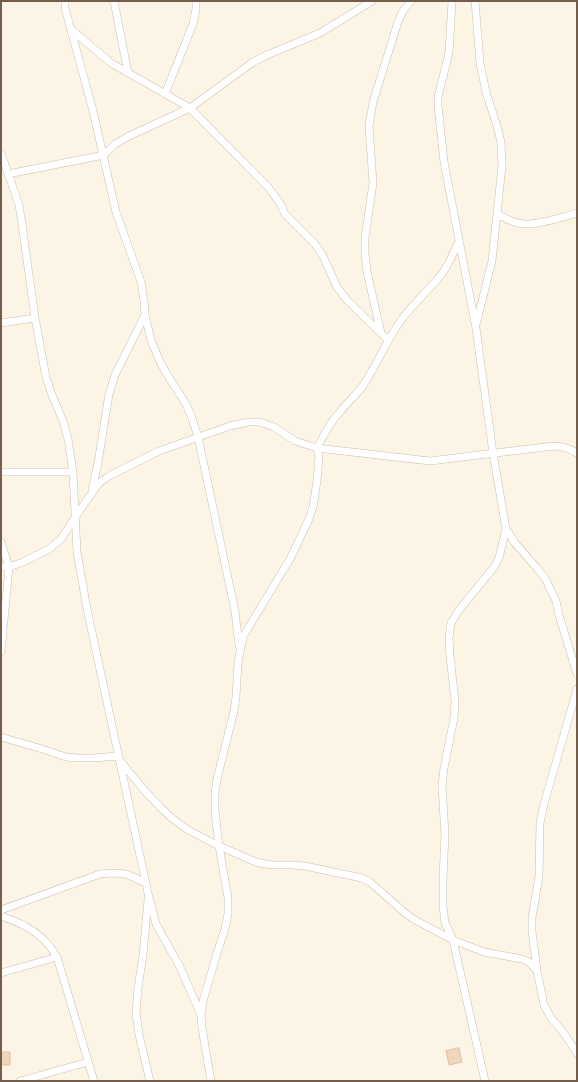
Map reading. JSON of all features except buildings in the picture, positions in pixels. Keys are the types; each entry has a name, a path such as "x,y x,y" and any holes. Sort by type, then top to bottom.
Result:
{"street":[{"path":"65,1 65,8 94,111 116,212 141,282 145,315 151,340 160,362 186,404 198,437 235,611 240,653"},
{"path":"114,1 128,73"},
{"path":"165,94 194,24 196,1"},
{"path":"8,174 104,155 115,144 129,136 190,108 253,62 320,33 372,1"},
{"path":"381,333 367,272 365,254 373,183 369,126 373,102 398,22 404,10 411,1"},
{"path":"452,1 449,53 438,97 438,106 444,162 476,328 493,453 506,529 499,558 495,566 459,610 451,623 449,638 455,701 454,718 442,786 445,834 443,878 443,906 445,923 452,940 485,1081"},
{"path":"475,1 480,63 486,92 501,142 502,166 492,261 476,328"},
{"path":"72,30 111,63 190,108 270,188 285,214 319,250 337,287 347,300 388,340"},
{"path":"1,153 19,205 35,318 48,383 63,421 68,439 73,472 79,567 148,893 156,924 180,967 201,1015"},
{"path":"497,214 515,223 524,224 537,223 577,213"},
{"path":"211,1081 201,1015 203,1001 225,929 228,914 228,898 214,810 215,794 217,779 234,711 240,653 244,635 290,559 309,519 313,507 319,456 317,448 329,426 340,411 366,382 396,327 447,267 459,241"},
{"path":"91,494 98,463 109,394 115,375 145,315"},
{"path":"1,323 35,318"},
{"path":"1,567 9,567 23,562 49,549 61,539 99,483 109,476 159,451 230,426 248,422 260,422 274,427 295,441 317,448 430,461 553,446 569,448 577,453"},
{"path":"1,472 73,472"},
{"path":"506,529 518,547 545,578 556,601 577,674"},
{"path":"1,542 9,567 1,652"},
{"path":"577,689 551,776 540,823 539,876 532,918 532,931 544,1005 551,1018 563,1032 577,1053"},
{"path":"1,737 66,757 119,758"},
{"path":"119,758 144,790 173,819 188,830 219,846 256,862 272,865 305,866 362,878 370,882 415,920 452,940 484,952 522,959 530,962 538,970"},
{"path":"1,910 100,874 126,874 146,883"},
{"path":"148,893 143,955 136,1012 139,1035 150,1081"},
{"path":"1,916 26,926 52,950 57,957 94,1081"},
{"path":"1,973 57,957"},
{"path":"20,1081 88,1062"}]}
